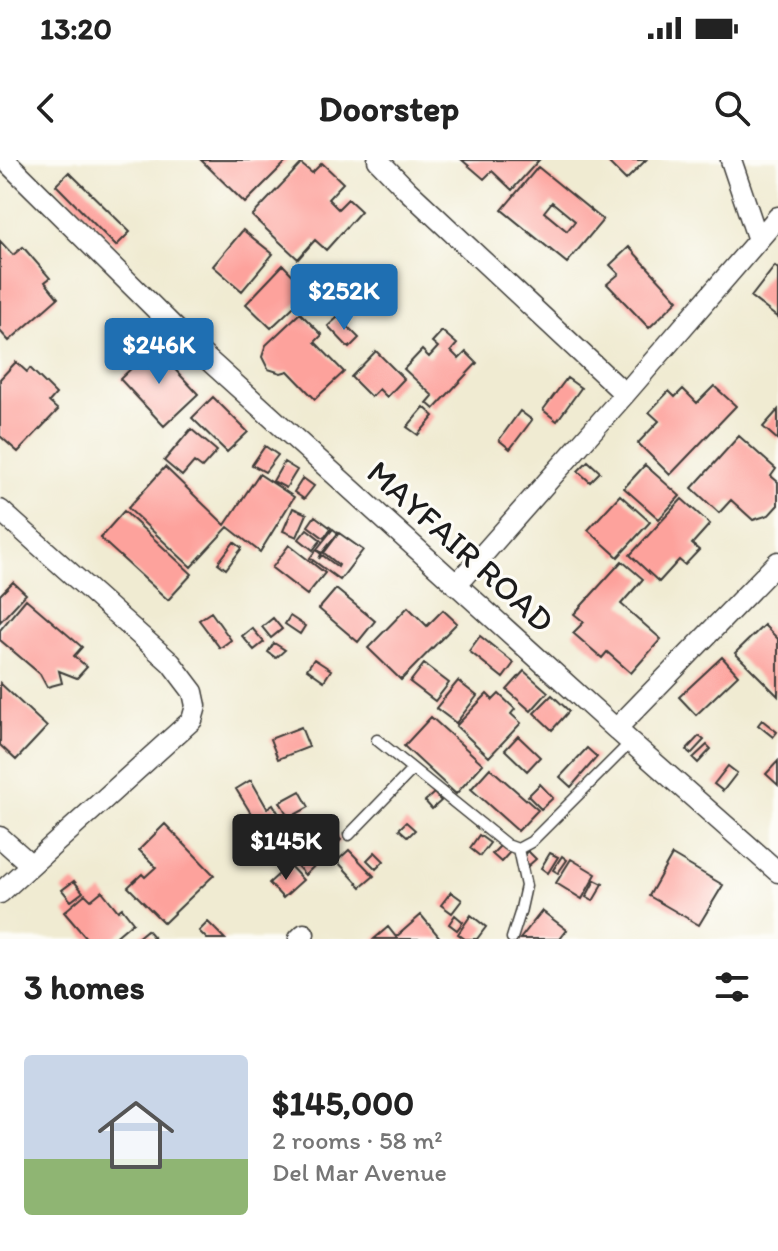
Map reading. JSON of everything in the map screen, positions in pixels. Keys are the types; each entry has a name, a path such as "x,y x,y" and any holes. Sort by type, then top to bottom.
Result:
{"street":[{"name":"MAYFAIR ROAD","path":"5,160 195,348 623,736 778,872"},
{"path":"378,160 625,394"},
{"path":"731,160 758,240"},
{"path":"456,585 778,217"},
{"path":"0,510 171,663 193,692 196,706 192,720 0,893"},
{"path":"623,736 776,567"},
{"path":"0,837 30,864"}],"lane":[{"path":"377,740 507,845 518,849 531,842 623,736"},
{"path":"349,835 413,769"},
{"path":"512,938 526,886 518,849"}],"building":[{"path":"201,160 288,160 245,203"},
{"path":"462,160 539,160 512,190 492,171 484,179"},
{"path":"606,160 646,160 626,180"},
{"path":"322,163 343,183 328,199 338,209 348,199 361,211 326,250 315,240 298,259 252,216 301,164 312,173"},
{"path":"538,167 603,220 567,263 502,210","holes":["552,202 575,221 567,231 544,212"]},
{"path":"69,172 130,232 116,246 56,185"},
{"path":"243,230 273,254 242,291 213,266"},
{"path":"0,241 13,255 23,247 50,278 45,282 58,298 9,341 0,331"},
{"path":"629,247 678,300 649,328 607,284 619,274 610,265"},
{"path":"283,265 309,292 271,328 246,304"},
{"path":"775,266 778,269 778,318 751,297"},
{"path":"300,313 322,335 315,342 344,372 315,399 288,371 281,373 268,369 262,357 266,345"},
{"path":"338,317 359,338 349,348 328,326"},
{"path":"442,331 457,344 451,351 459,359 466,352 477,363 434,409 427,403 433,396 404,369 422,350 429,357 438,347 432,342"},
{"path":"154,347 198,394 164,426 120,379"},
{"path":"376,351 404,379 387,397 379,389 371,397 351,377"},
{"path":"16,362 27,372 30,368 56,394 49,402 58,410 18,452 0,436 0,379"},
{"path":"567,378 581,388 557,421 543,410"},
{"path":"714,386 736,406 670,475 638,443 659,421 649,412 669,391 675,397 683,389 697,403"},
{"path":"213,397 248,432 227,452 192,418"},
{"path":"424,407 434,416 418,435 407,427"},
{"path":"778,410 778,440 763,427"},
{"path":"520,411 532,420 510,449 499,440"},
{"path":"191,429 217,451 202,468 194,462 182,476 164,461"},
{"path":"739,436 776,469 771,476 778,482 778,505 769,515 753,520 731,500 719,513 692,488"},
{"path":"265,446 278,455 265,472 252,465"},
{"path":"588,461 600,472 590,482 578,471"},
{"path":"284,462 297,470 286,488 273,481"},
{"path":"645,465 680,496 659,519 624,488"},
{"path":"165,467 225,525 259,474 294,497 260,552 228,527 191,567 128,508"},
{"path":"303,478 314,486 304,499 294,492"},
{"path":"620,495 650,522 618,557 588,530"},
{"path":"682,499 710,524 692,544 699,550 685,565 679,560 659,582 630,555"},
{"path":"293,508 307,514 297,537 283,531"},
{"path":"124,511 192,574 168,600 100,538"},
{"path":"315,516 331,528 324,538 308,526"},
{"path":"307,529 321,540 313,550 299,539"},
{"path":"333,529 338,533 322,553 317,549"},
{"path":"339,533 363,550 340,580 310,558 316,550 321,554 319,559 322,555 338,567 324,553"},
{"path":"234,542 242,548 226,569 218,563"},
{"path":"289,545 325,573 307,595 272,568"},
{"path":"622,561 643,579 621,604 661,639 631,673 607,652 602,658 573,633 584,622 574,614"},
{"path":"13,582 26,594 0,622 0,595"},
{"path":"336,589 375,621 358,642 319,609"},
{"path":"26,599 82,647 74,656 87,667 77,678 59,671 62,683 47,687 40,674 0,640 0,630"},
{"path":"408,607 427,626 443,610 457,623 401,680 368,648"},
{"path":"211,612 231,640 220,648 199,620"},
{"path":"290,616 305,626 300,634 285,624"},
{"path":"273,618 282,629 271,638 262,627"},
{"path":"764,625 778,639 778,696 735,653"},
{"path":"252,628 264,642 254,650 242,636"},
{"path":"480,636 514,663 503,678 469,651"},
{"path":"274,643 285,650 276,658 268,652"},
{"path":"722,657 738,675 696,715 679,697"},
{"path":"314,659 331,670 324,681 307,669"},
{"path":"424,664 449,683 435,701 410,682"},
{"path":"524,671 548,692 531,711 507,690"},
{"path":"458,681 477,696 456,723 436,708"},
{"path":"0,683 47,727 16,760 0,745"},
{"path":"487,694 493,700 499,694 515,709 511,714 521,723 489,757 456,726"},
{"path":"552,695 569,711 552,730 534,713"},
{"path":"431,717 483,764 456,794 404,746"},
{"path":"762,720 777,732 773,737 758,725"},
{"path":"301,727 309,747 278,759 270,739"},
{"path":"518,736 540,757 527,771 505,750"},
{"path":"699,736 704,740 691,754 686,750"},
{"path":"707,745 711,749 698,763 693,758"},
{"path":"587,748 597,757 571,787 560,777"},
{"path":"778,761 778,785 766,774"},
{"path":"728,766 737,773 723,791 714,784"},
{"path":"490,768 538,810 518,831 471,789"},
{"path":"251,780 267,808 273,804 283,821 263,833 236,789"},
{"path":"540,784 553,798 541,809 528,796"},
{"path":"300,791 309,807 289,818 280,802"},
{"path":"434,793 441,801 432,809 425,801"},
{"path":"406,822 415,830 408,837 399,829"},
{"path":"165,824 214,875 164,923 128,887 142,874 145,877 156,867 139,850"},
{"path":"326,825 341,840 305,875 291,859"},
{"path":"479,835 490,843 480,856 470,848"},
{"path":"502,844 510,852 501,862 492,854"},
{"path":"349,850 374,876 361,887 337,861"},
{"path":"528,851 536,859 528,866 521,857"},
{"path":"375,852 384,861 376,869 367,860"},
{"path":"550,853 558,857 548,873 541,868"},
{"path":"672,855 723,885 699,925 649,896"},
{"path":"562,856 567,860 558,873 553,870"},
{"path":"571,859 596,874 582,899 556,883"},
{"path":"289,865 303,880 283,898 269,883"},
{"path":"595,880 603,884 593,901 586,897"},
{"path":"74,881 83,892 71,901 62,890"},
{"path":"102,891 118,911 122,908 133,922 113,939 87,939 64,912 85,894 91,900"},
{"path":"451,892 462,900 452,913 441,905"},
{"path":"542,911 567,930 560,939 520,939"},
{"path":"421,915 441,939 374,939 388,927 396,937"},
{"path":"455,915 463,922 457,930 449,924"},
{"path":"471,915 486,927 477,939 465,939 458,934"},
{"path":"208,922 225,939 207,939 199,931"},
{"path":"147,930 155,939 136,939"}]}
